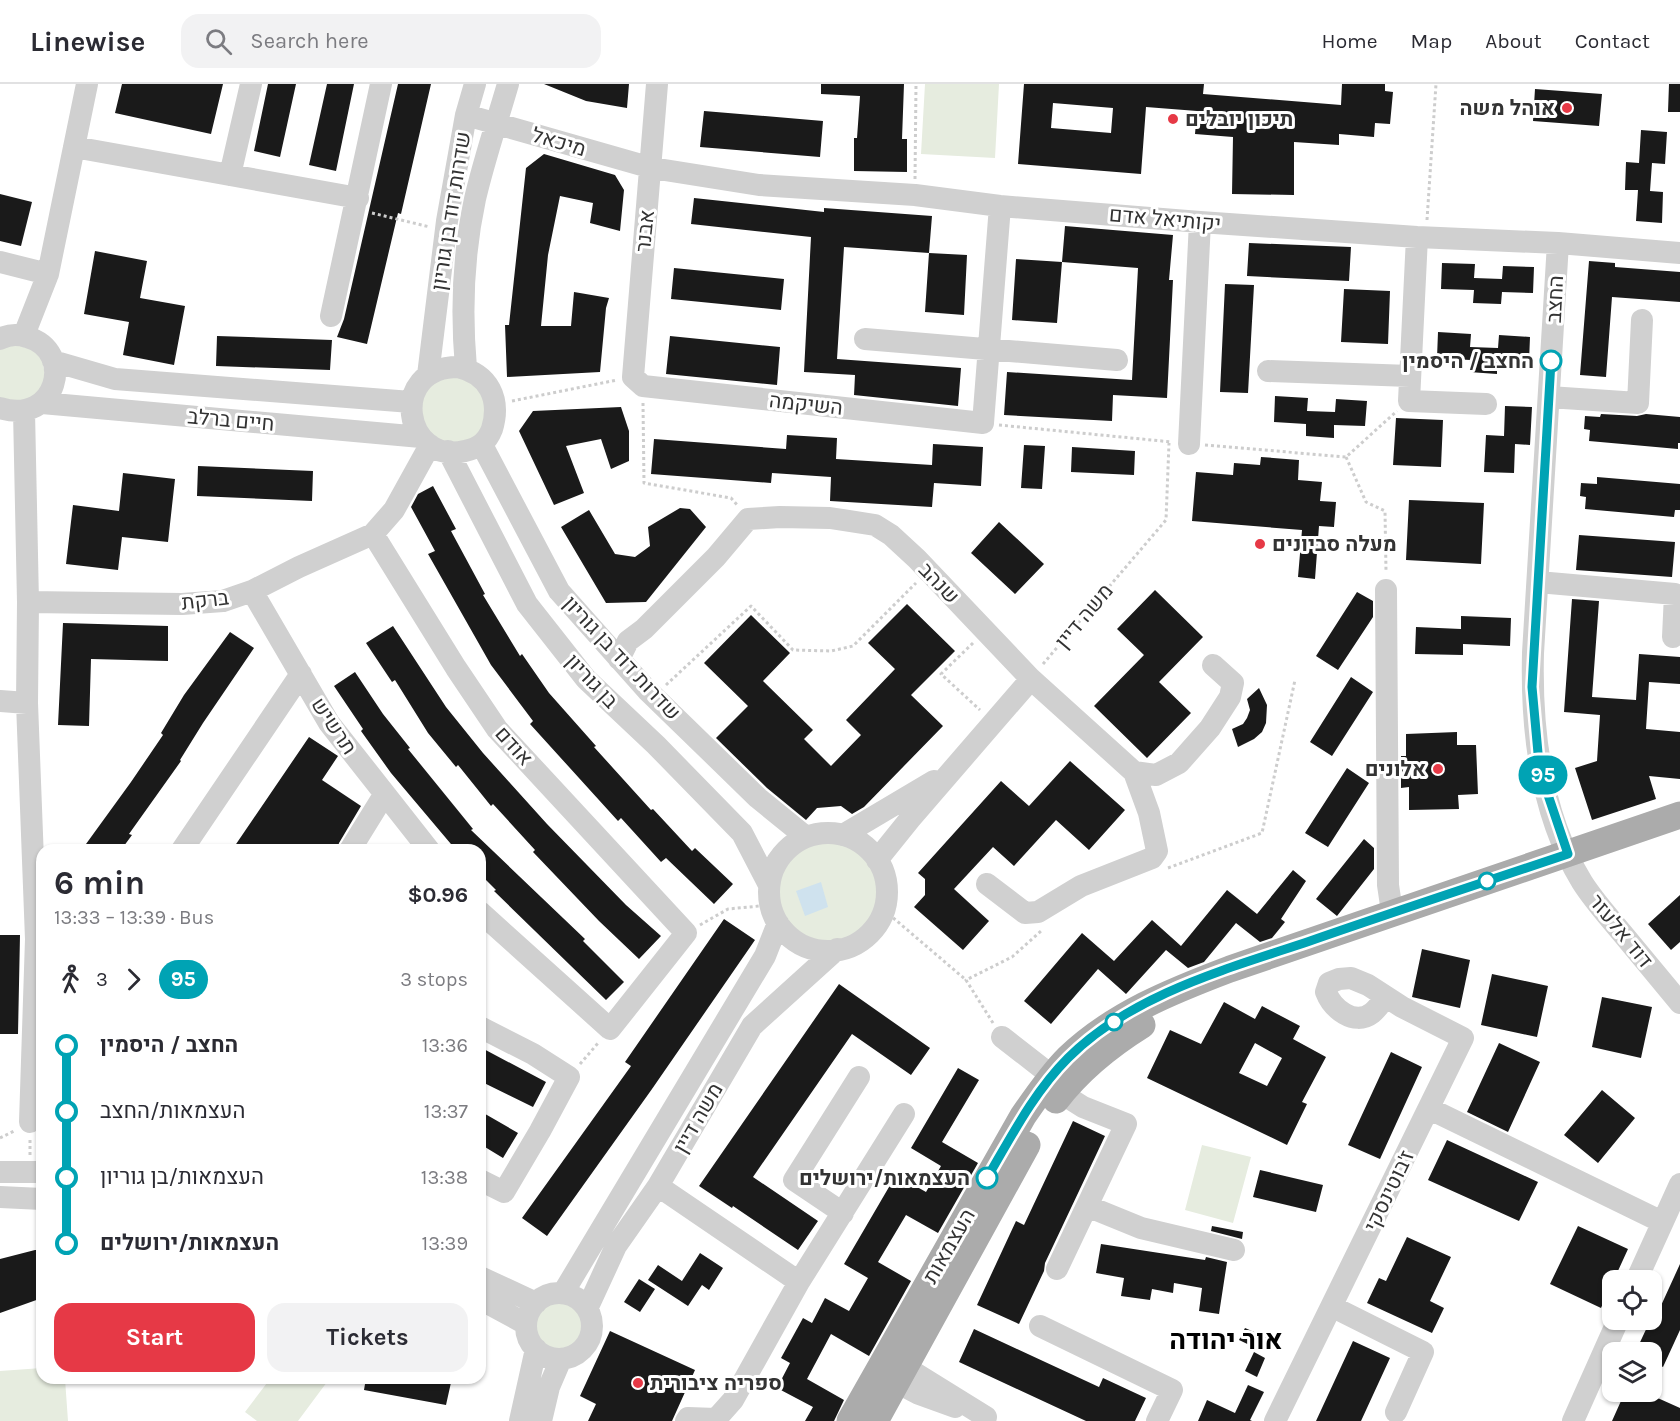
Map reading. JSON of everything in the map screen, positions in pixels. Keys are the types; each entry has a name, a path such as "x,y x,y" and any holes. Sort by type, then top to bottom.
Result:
{"main road":[{"name":"העצמאות","path":"875,1421 894,1372 1008,1142 1023,1116 1057,1084 1093,1061 1129,1033 1195,998 1572,862 1680,815"},
{"name":"העצמאות","path":"1057,1084 1067,1059 1097,1033 1127,1014 1165,995 1230,969 1392,912 1572,862 1680,835"},
{"name":"העצמאות","path":"850,1421 894,1372"}],"street":[{"path":"24,335 48,274 87,84"},
{"path":"230,175 251,84"},
{"path":"331,316 381,84"},
{"name":"שדרות דוד בן גוריון","path":"428,375 446,231 465,115 475,84"},
{"path":"466,368 463,333 465,267 475,200 508,84"},
{"name":"אבנר","path":"638,381 657,84"},
{"name":"מיכאל","path":"465,115 652,168"},
{"path":"74,147 230,175 357,203"},
{"name":"יקותיאל אדם","path":"652,168 759,184 915,195 1000,206 1200,222 1422,237 1558,243 1680,253"},
{"path":"983,423 1000,206"},
{"path":"1179,443 1200,222"},
{"path":"1422,237 1409,401 1486,404"},
{"name":"החצב","path":"1558,243 1533,653 1534,719 1538,753 1546,789 1572,862"},
{"path":"0,262 48,274"},
{"path":"1549,397 1638,403 1642,320"},
{"path":"0,339 24,335 42,344 53,361 55,370 53,388 33,407 27,703 36,881"},
{"path":"865,339 1117,360"},
{"name":"חיים ברלב","path":"53,361 115,379 411,402"},
{"path":"443,368 466,368 481,376 487,383 494,396 496,415 489,436 482,445 459,452 433,444 413,422 410,410 416,388 428,375 443,368"},
{"path":"1268,371 1410,376"},
{"name":"השיקמה","path":"638,381 983,423"},
{"name":"חיים ברלב","path":"0,408 11,411 33,407 433,444"},
{"name":"ברקת","path":"28,602 182,604 223,601 252,591 373,534 394,510 433,444"},
{"name":"בן גוריון","path":"433,444 528,604 586,679 656,745 742,833 772,904"},
{"name":"שדרות דוד בן גוריון","path":"482,445 559,591 654,696 758,798 806,837"},
{"name":"שנהב","path":"748,519 830,518 875,525 891,535 1031,679 1134,771"},
{"path":"619,659 628,642 644,629 716,556 748,519"},
{"name":"אודם","path":"373,534 456,668 497,729 686,933"},
{"path":"1538,582 1675,594 1674,637"},
{"path":"1386,590 1388,885 1392,912"},
{"name":"תרשיש","path":"252,591 328,723 424,844"},
{"path":"591,628 644,629"},
{"path":"987,884 1025,913 1038,912 1081,886 1152,858 1156,851 1149,813 1134,771 1156,775 1179,763 1210,728 1230,697 1233,683 1213,665"},
{"path":"186,844 301,674"},
{"path":"877,860 1031,679"},
{"path":"0,701 27,703"},
{"path":"843,835 951,771"},
{"path":"354,844 384,795"},
{"path":"820,833 843,835 858,840 873,852 883,868 887,887 884,910 878,924 865,938 848,948 828,951 808,948 791,938 772,904 775,866 786,850 806,837 820,833"},
{"name":"דוד אלעזר","path":"1572,862 1592,897 1680,1003"},
{"name":"משה דיין","path":"564,1293 765,956 772,904"},
{"path":"486,917 610,1029 686,933"},
{"name":"משה דיין","path":"587,1309 616,1246 658,1186 752,1026 837,949"},
{"name":"ז'בוטינסקי","path":"1275,1421 1333,1307 1463,1038 1384,998"},
{"path":"486,1030 533,1054 569,1077 504,1192 486,1183"},
{"path":"1002,1037 1083,1107 1126,1124 1057,1269"},
{"path":"843,1213 794,1180 859,1077"},
{"path":"30,1122 36,1080"},
{"path":"1430,1109 1662,1222"},
{"path":"686,1421 688,1418 716,1419 733,1400 799,1282 904,1114"},
{"path":"0,1172 36,1172"},
{"path":"1641,1270 1680,1184"},
{"path":"658,1186 799,1282"},
{"path":"0,1197 36,1199"},
{"path":"1087,1206 1141,1228 1234,1250"},
{"path":"486,1280 536,1303"},
{"path":"564,1293 574,1297 587,1309 592,1322 591,1333 588,1343 581,1351 571,1357 550,1358 536,1349 527,1335 528,1314 536,1303 553,1294 564,1293"},
{"path":"486,1302 526,1324"},
{"path":"1333,1307 1423,1352 1396,1412"},
{"path":"1040,1326 1172,1390 1157,1421"},
{"path":"1573,1421 1614,1330"},
{"path":"520,1421 536,1349"},
{"path":"541,1421 549,1387 561,1359"},
{"path":"894,1372 935,1401 991,1419"}],"path":[{"path":"915,195 916,84"},
{"path":"1422,237 1436,84"},
{"path":"357,203 446,231"},
{"path":"495,405 638,381 644,483 731,498 748,519"},
{"path":"983,423 1346,457 1409,401"},
{"name":"משה דיין","path":"1031,679 1166,520 1179,443"},
{"path":"1346,457 1366,502 1385,512 1386,590"},
{"path":"654,696 751,606 794,650 831,651 853,646 928,572"},
{"path":"986,632 941,674 993,723"},
{"path":"686,933 728,909 772,904"},
{"path":"884,910 966,980"},
{"path":"569,1077 610,1029"},
{"path":"30,1122 36,1172"}],"shaded area":[{"path":"925,84 999,84 995,158 921,154"},
{"path":"0,340 41,345 47,395 0,406"},
{"path":"435,373 483,381 487,434 446,449 414,417"},
{"path":"828,836 850,840 868,852 880,870 884,892 880,914 868,932 850,944 828,948 806,944 788,932 776,914 772,892 776,870 788,852 806,840"},
{"path":"1202,1145 1251,1157 1233,1223 1185,1210"},
{"path":"553,1296 565,1296 576,1301 584,1309 589,1326 587,1338 576,1351 565,1356 553,1356 542,1351 534,1343 529,1332 529,1320 534,1309 542,1301"},
{"path":"36,1368 36,1384 65,1384 68,1421 0,1421 0,1371"},
{"path":"266,1384 326,1384 298,1421 257,1421 245,1412"}],"water":[{"path":"821,882 828,907 805,916 796,891"}],"building":[{"path":"122,84 223,84 211,134 115,113"},
{"path":"268,84 296,84 280,157 254,151"},
{"path":"327,84 354,84 336,171 309,165"},
{"path":"398,84 431,84 401,214 398,213 367,344 337,337 344,319"},
{"path":"544,84 629,84 627,108 586,101"},
{"path":"821,84 904,84 902,139 907,139 907,172 854,171 854,138 857,138 860,96 821,94"},
{"path":"1024,84 1204,84 1203,94 1341,105 1342,84 1385,84 1385,91 1393,92 1390,124 1375,123 1374,137 1339,134 1339,145 1294,142 1294,195 1232,194 1233,137 1195,134 1197,111 1146,107 1141,174 1018,164","holes":["1053,103 1113,108 1111,133 1051,128"]},
{"path":"1669,84 1680,84 1680,112 1668,112"},
{"name":"אוהל משה","path":"1535,89 1602,94 1599,126 1533,121"},
{"path":"704,111 823,121 820,157 700,147"},
{"path":"1641,130 1667,132 1665,164 1652,163 1650,191 1663,192 1662,223 1636,221 1638,190 1625,190 1626,162 1639,163"},
{"path":"544,154 615,175 624,190 620,231 590,223 593,203 560,196 548,255 541,326 571,326 574,292 609,298 600,372 507,377 505,325 509,325 526,168"},
{"path":"0,194 32,202 21,246 0,241"},
{"path":"694,198 824,212 824,208 932,216 929,253 844,247 837,359 961,368 958,406 854,395 855,375 804,372 811,237 691,224"},
{"path":"1065,226 1173,235 1169,280 1173,280 1167,398 1113,395 1112,421 1004,415 1007,372 1132,380 1138,268 1062,262"},
{"path":"1249,243 1351,247 1349,281 1247,276"},
{"path":"95,251 147,261 140,298 185,306 174,365 123,355 129,322 84,314"},
{"path":"929,253 967,255 964,315 925,312"},
{"path":"1016,259 1062,262 1057,323 1012,320"},
{"path":"1589,261 1615,263 1615,267 1680,272 1680,302 1612,297 1606,377 1580,375"},
{"path":"1442,263 1475,264 1474,278 1502,279 1503,266 1534,267 1533,293 1502,292 1501,304 1473,303 1474,290 1441,289"},
{"path":"674,268 784,279 781,310 671,299"},
{"path":"1225,284 1254,285 1248,393 1220,392"},
{"path":"1344,289 1390,291 1388,344 1341,342"},
{"path":"1438,332 1471,334 1470,347 1498,348 1499,335 1530,337 1529,362 1497,361 1497,374 1469,372 1470,360 1437,358"},
{"path":"217,336 332,340 330,370 216,366"},
{"path":"670,336 780,347 777,385 666,374"},
{"path":"1275,396 1308,398 1307,411 1335,412 1336,399 1367,401 1365,426 1334,425 1334,438 1306,436 1306,424 1274,422"},
{"path":"1505,406 1532,407 1530,445 1515,444 1514,473 1484,472 1486,435 1504,436"},
{"path":"621,407 629,431 629,461 611,469 601,439 566,446 584,493 554,505 519,431 533,411"},
{"path":"1601,414 1680,417 1678,449 1589,441 1590,430 1584,429 1585,416 1600,417"},
{"path":"1396,418 1443,420 1441,467 1393,465"},
{"path":"787,435 837,438 836,459 932,465 933,444 983,447 981,486 934,483 932,507 830,501 831,477 772,473 771,483 651,474 654,439 786,449"},
{"path":"1024,445 1045,446 1042,489 1021,488"},
{"path":"1072,447 1135,451 1134,475 1071,472"},
{"path":"1261,457 1299,460 1298,480 1322,482 1320,501 1336,502 1334,527 1319,526 1315,579 1298,577 1302,530 1192,521 1196,472 1233,475 1234,463 1260,465"},
{"path":"198,466 313,471 312,501 197,496"},
{"path":"123,473 175,479 168,542 122,537 118,570 66,564 73,505 119,511"},
{"path":"1597,477 1680,484 1680,510 1675,510 1674,517 1585,509 1586,497 1580,496 1581,483 1597,484"},
{"path":"433,486 456,529 451,531 485,594 483,595 520,656 522,654 549,693 651,810 653,809 692,851 695,848 733,884 714,904 666,858 661,862 621,818 618,821 530,724 533,721 491,665 428,554 435,551 411,507 418,494"},
{"path":"1409,500 1484,503 1481,564 1406,560"},
{"path":"680,508 690,509 706,527 646,602 606,603 561,527 589,510 615,554 635,557 650,546 648,527"},
{"path":"999,522 1044,564 1015,594 971,553"},
{"path":"1579,535 1675,542 1672,577 1576,570"},
{"path":"1155,590 1203,637 1159,682 1191,713 1147,758 1094,706 1144,655 1117,629"},
{"path":"1357,592 1373,601 1373,617 1338,670 1316,656"},
{"path":"1572,599 1599,601 1592,697 1636,700 1639,654 1680,657 1680,684 1649,682 1646,729 1680,732 1680,779 1649,776 1656,799 1592,820 1575,768 1597,761 1600,715 1564,712"},
{"path":"907,604 955,651 911,695 943,726 864,807 852,814 841,806 817,808 806,820 767,788 716,738 748,706 704,663 751,615 790,653 763,681 813,730 804,739 831,766 861,735 846,720 895,669 868,643"},
{"path":"1461,616 1511,618 1510,646 1463,644 1463,655 1415,654 1416,627 1461,629"},
{"path":"63,623 168,626 168,661 91,659 89,726 58,725"},
{"path":"393,626 446,707 483,753 547,824 626,905 661,936 639,959 533,852 535,850 493,804 491,806 458,765 456,767 428,733 395,680 392,682 366,643"},
{"path":"230,632 254,648 203,723 181,761 129,834 132,835 125,844 86,844 163,735 161,733 184,695"},
{"path":"355,672 383,714 410,748 408,749 473,829 471,830 486,844 451,844 391,773 361,731 363,729 334,686"},
{"path":"1351,677 1373,692 1332,756 1310,742"},
{"path":"1259,688 1267,705 1266,723 1262,732 1254,739 1238,747 1232,729 1243,724 1247,718 1250,710 1247,699"},
{"path":"1457,732 1457,745 1476,745 1478,794 1458,795 1459,809 1409,810 1409,787 1401,788 1401,756 1406,756 1406,734"},
{"path":"309,737 338,756 322,780 361,806 339,844 236,844"},
{"path":"1070,761 1125,810 1089,850 1056,820 1014,866 993,847 954,889 989,921 963,950 914,907 925,895 925,879 918,873 1001,781 1029,806"},
{"path":"1347,768 1369,783 1328,847 1305,833"},
{"path":"1364,839 1374,848 1374,869 1337,916 1316,899"},
{"path":"486,844 585,939 583,941 624,982 606,1000 494,891 496,890 486,880"},
{"path":"1293,870 1306,881 1281,919 1285,922 1272,938 1260,942 1236,923 1204,962 1188,968 1166,950 1126,994 1098,969 1051,1024 1024,1001 1082,933 1114,961 1152,920 1181,946 1227,890 1257,914"},
{"path":"1680,895 1680,942 1671,950 1648,924"},
{"path":"724,919 755,940 547,1236 522,1218 631,1066 625,1062"},
{"path":"0,935 20,935 18,1034 0,1034"},
{"path":"1422,949 1470,960 1460,1008 1412,997"},
{"path":"1492,974 1548,986 1537,1037 1481,1025"},
{"path":"839,984 930,1048 911,1075 852,1034 753,1177 818,1221 798,1250 699,1186"},
{"path":"1602,997 1652,1007 1641,1058 1592,1047"},
{"path":"1224,1002 1255,1019 1262,1006 1300,1026 1293,1039 1326,1057 1302,1102 1307,1104 1287,1145 1147,1078 1170,1030 1201,1044","holes":["1255,1043 1282,1058 1267,1086 1239,1073"]},
{"path":"1499,1043 1540,1062 1508,1132 1467,1112"},
{"path":"486,1050 546,1082 533,1107 486,1084"},
{"path":"1391,1052 1422,1067 1380,1159 1348,1145"},
{"path":"958,1068 979,1080 942,1142 978,1163 938,1233 906,1215 878,1262 911,1281 869,1356 831,1334 807,1379 844,1400 834,1421 805,1421 813,1407 777,1388 790,1363 781,1358 803,1318 812,1323 825,1298 849,1311 868,1278 844,1264 896,1175 926,1192 941,1166 911,1148"},
{"path":"1602,1090 1635,1118 1598,1163 1564,1135"},
{"path":"486,1114 518,1133 503,1158 486,1148"},
{"path":"1073,1121 1105,1136 1019,1324 977,1305 1016,1221 1024,1225"},
{"path":"1447,1140 1538,1182 1519,1221 1428,1180"},
{"path":"1260,1170 1323,1185 1316,1212 1253,1197"},
{"path":"1212,1226 1243,1232 1242,1239 1211,1231"},
{"path":"1578,1226 1628,1249 1618,1270 1602,1270 1601,1308 1550,1284"},
{"path":"1407,1237 1451,1257 1430,1301 1444,1308 1432,1333 1367,1303 1379,1278 1386,1281"},
{"path":"1101,1244 1205,1260 1206,1257 1227,1262 1219,1314 1199,1311 1202,1288 1174,1283 1173,1293 1152,1289 1150,1300 1121,1296 1124,1278 1096,1273"},
{"path":"36,1250 36,1300 0,1313 0,1259"},
{"path":"700,1253 723,1268 709,1290 702,1285 688,1306 648,1280 658,1265 682,1281"},
{"path":"1680,1264 1680,1330 1663,1367 1662,1342 1640,1342 1646,1330 1662,1330 1662,1303"},
{"path":"639,1279 655,1289 640,1312 624,1302"},
{"path":"1245,1328 1266,1337 1260,1350 1239,1340"},
{"path":"974,1329 1099,1387 1103,1378 1146,1398 1135,1421 1086,1421 959,1362"},
{"name":"ספריה ציבורית","path":"610,1331 695,1370 672,1421 588,1421 596,1404 580,1396"},
{"path":"1353,1341 1390,1358 1361,1421 1316,1421"},
{"path":"1254,1352 1265,1358 1257,1377 1245,1371"},
{"path":"365,1384 451,1384 446,1405 364,1390"},
{"path":"1248,1385 1264,1392 1250,1420 1252,1421 1198,1421 1207,1400 1235,1413"},
{"path":"1662,1400 1680,1408 1680,1421 1612,1421 1621,1402 1662,1402"}],"bus line":[{"name":"95","path":"987,1178 1036,1096 1067,1059 1097,1033 1127,1014 1165,995 1230,969 1568,854 1553,815 1538,753 1532,687 1551,361"}],"place":[{"name":"אוהל משה","path":"1567,108"},
{"name":"תיכון יובלים","path":"1173,119"},
{"name":"החצב / היסמין","path":"1551,361"},
{"name":"מעלה סביונים","path":"1260,544"},
{"name":"אלונים","path":"1438,769"},
{"name":"העצמאות/ירושלים","path":"987,1178"},
{"name":"ספריה ציבורית","path":"638,1383"}],"district":[{"name":"אור יהודה","path":"1226,1340"}]}
